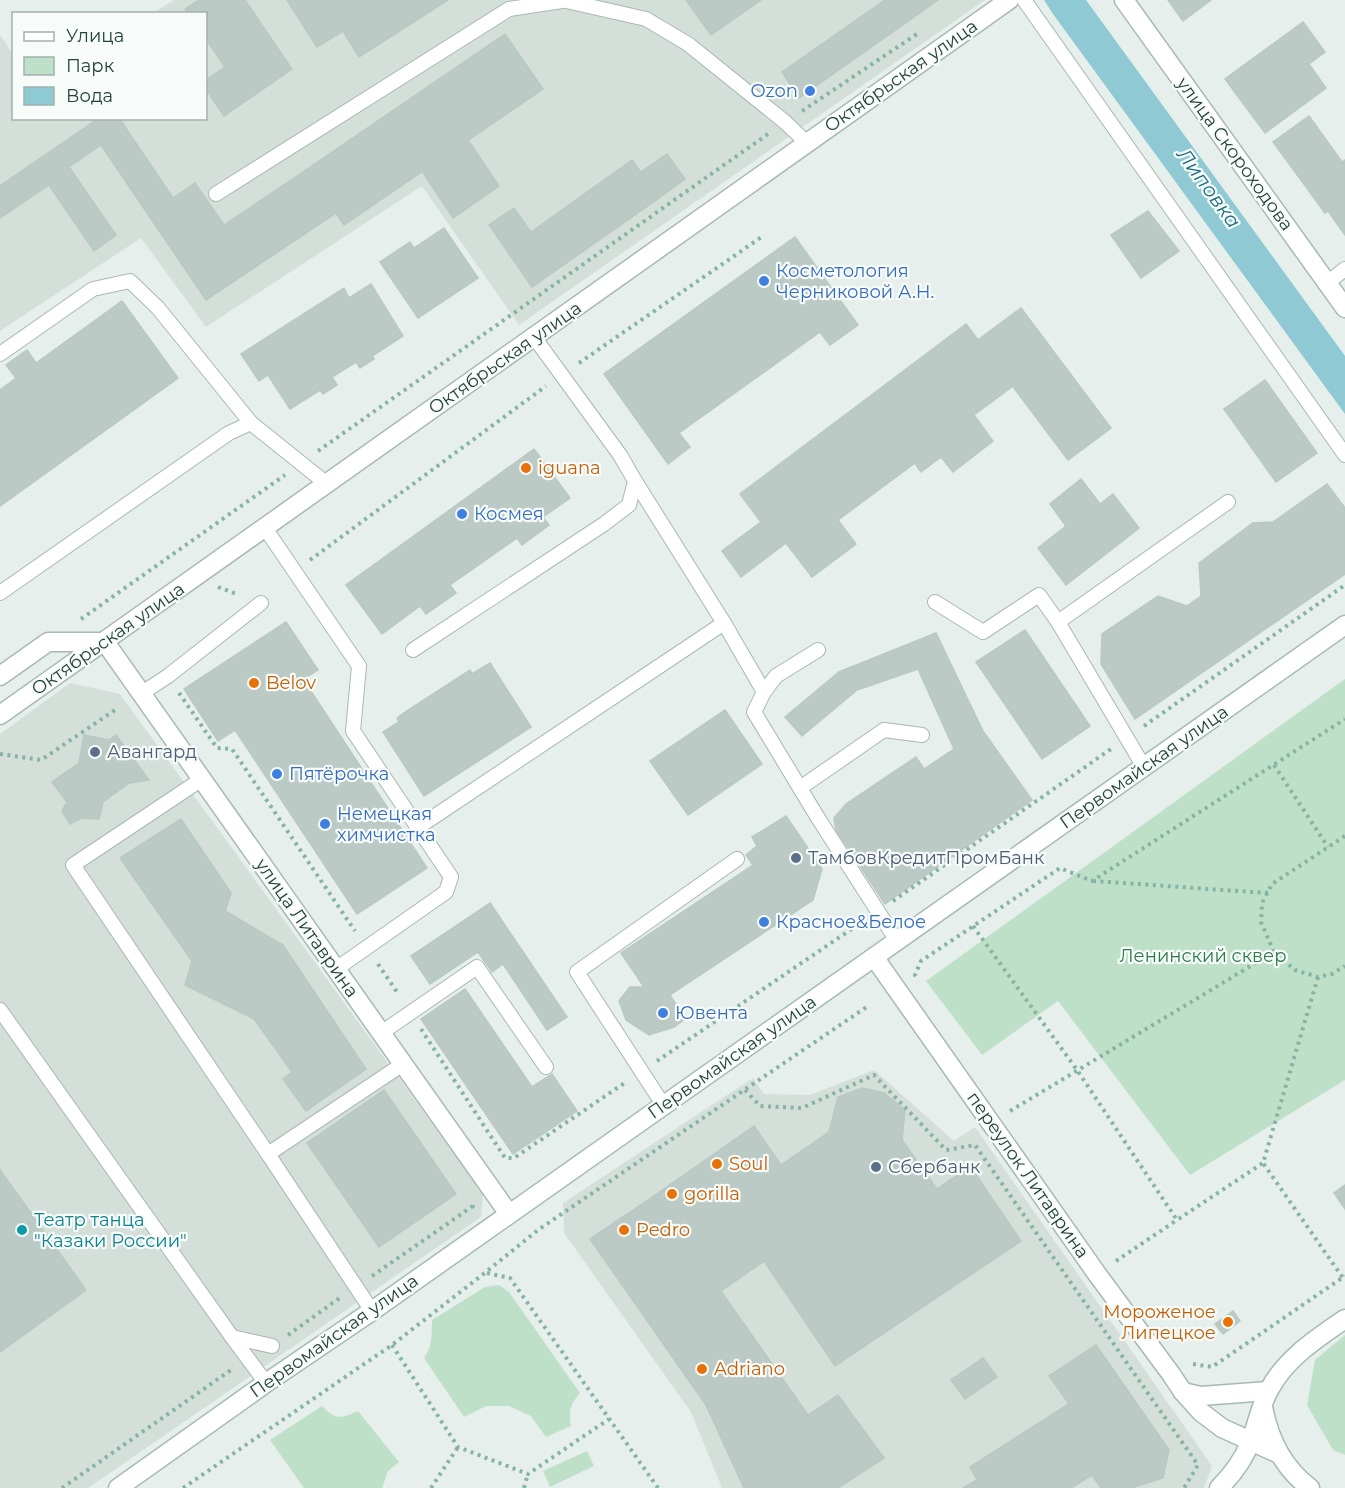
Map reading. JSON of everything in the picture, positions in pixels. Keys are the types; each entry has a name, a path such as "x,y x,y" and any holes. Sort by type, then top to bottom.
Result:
{"street":[{"name":"Октябрьская улица","path":"0,715 1009,0"},
{"name":"улица Скороходова","path":"1124,0 1345,308"},
{"name":"Первомайская улица","path":"118,1488 1345,625"},
{"path":"0,676 48,642 105,642"},
{"name":"улица Литаврина","path":"105,642 509,1214"},
{"name":"переулок Литаврина","path":"874,957 1183,1392 1201,1412 1222,1428 1279,1454"},
{"path":"1219,1488 1244,1456 1265,1398 1280,1372 1303,1349 1345,1318"},
{"path":"1183,1392 1201,1396 1265,1398"},
{"path":"1265,1398 1266,1424 1279,1454 1300,1481 1310,1488"}],"lane":[{"path":"1024,0 1345,455"},
{"path":"216,194 509,9 562,1 646,19 688,44 785,122 807,143"},
{"path":"1327,283 1345,269"},
{"path":"0,354 93,289 130,282 158,308 251,423 327,484"},
{"path":"534,337 620,455 764,692"},
{"path":"0,593 229,433 251,423"},
{"path":"413,650 604,524 629,505 635,481"},
{"path":"1059,622 1228,502"},
{"path":"264,528 359,666 352,731 451,877 446,892 336,969"},
{"path":"935,602 983,632 1039,595 1059,622 1144,767"},
{"path":"142,693 168,676 261,603"},
{"path":"417,828 724,623"},
{"path":"818,650 776,676 764,692 754,712 897,941"},
{"path":"800,788 884,730 921,735"},
{"path":"202,779 73,865 372,1311"},
{"path":"664,1106 577,972 737,859"},
{"path":"381,1033 477,967 546,1067"},
{"path":"0,1011 266,1383"},
{"path":"268,1155 403,1064"},
{"path":"232,1337 272,1346"}],"path":[{"path":"48,642 785,122 929,26"},
{"path":"294,571 561,375 763,236"},
{"path":"0,754 41,760 115,710"},
{"path":"1092,881 1345,719"},
{"path":"1274,765 1328,847"},
{"path":"1345,836 1272,884 1262,903 1261,922 1274,952 1295,970 1318,977 1332,974 1345,966"},
{"path":"922,984 915,975 921,961 1060,868 1092,881 1268,893"},
{"path":"973,926 1077,1070 1177,1220"},
{"path":"1010,1111 1274,952"},
{"path":"1115,1262 1263,1163 1318,977"},
{"path":"183,1488 392,1345 538,1230 868,1006"},
{"path":"745,1090 760,1106 802,1108 874,1075 946,1150 975,1145 1198,1465 1184,1488"},
{"path":"1187,1364 1212,1366 1344,1277 1263,1163"},
{"path":"272,1346 473,1206 466,1198"},
{"path":"486,1272 510,1278 658,1488"},
{"path":"392,1345 458,1447 528,1474"},
{"path":"62,1488 249,1358"},
{"path":"525,1488 528,1474 609,1419"},
{"path":"431,1488 458,1447"}],"shaded area":[{"path":"174,0 985,0 519,325 422,186 206,327 141,238 0,331 0,35 12,53 12,120 207,120 207,12 155,12"},
{"path":"70,683 120,694 483,1194 481,1217 88,1488 0,1488 0,734"},
{"path":"874,1070 954,1141 975,1127 1212,1466 1204,1488 722,1488 691,1412 564,1233 563,1203 753,1078 764,1094 810,1095"}],"green space":[{"name":"Ленинский сквер","path":"1345,679 1345,1080 1190,1175 1058,1001 982,1055 926,981"},
{"path":"499,1285 509,1292 580,1393 571,1408 571,1426 546,1437 531,1416 509,1406 486,1406 464,1417 424,1358 430,1345 432,1320 485,1287"},
{"path":"1345,1335 1345,1455 1333,1450 1307,1405 1315,1360"},
{"path":"322,1406 338,1417 358,1411 399,1462 388,1471 382,1488 304,1488 270,1440"},
{"path":"587,1451 594,1466 550,1487 543,1471"}],"water":[{"name":"Липовка","path":"1044,0 1086,0 1345,356 1345,414 1053,14"}],"building":[{"path":"199,0 245,0 292,69 224,116 207,90 207,79 225,67 207,40 207,12 187,12 185,9"},
{"path":"287,0 448,0 359,57 343,31 317,47"},
{"path":"686,0 761,0 711,35"},
{"path":"885,0 938,0 799,98 782,72"},
{"path":"1168,0 1211,0 1183,21"},
{"path":"1303,22 1325,52 1309,64 1326,88 1265,133 1225,79"},
{"path":"505,34 543,89 344,225 306,170"},
{"path":"1309,116 1342,162 1345,160 1345,199 1325,213 1273,142"},
{"path":"96,120 120,120 173,198 195,183 224,225 306,170 336,213 206,300 101,145 69,167 116,235 94,251 49,185 0,218 0,186"},
{"path":"468,140 499,186 453,218 422,171"},
{"path":"667,154 685,179 659,198 641,172"},
{"path":"632,160 659,198 532,287 489,225 514,208 531,232"},
{"path":"1345,199 1345,235 1328,211"},
{"path":"1148,211 1179,251 1141,278 1111,235"},
{"path":"444,228 478,278 418,318 380,262 410,242 414,248"},
{"path":"795,237 858,325 830,345 820,332 679,433 690,447 668,464 604,374"},
{"path":"371,284 403,336 372,356 374,359 360,368 356,362 332,377 337,385 323,394 320,390 290,409 268,375 259,381 241,354 344,288 349,298"},
{"path":"122,301 178,378 0,506 0,390 16,378 6,365 27,350 36,363"},
{"path":"1021,308 1111,428 1068,460 978,340"},
{"path":"966,324 1013,386 974,415 993,441 953,472 941,457 921,472 915,463 838,520 856,544 812,577 786,543 741,577 722,551 761,522 740,494"},
{"path":"1265,380 1317,453 1276,482 1224,409"},
{"path":"534,449 570,498 543,517 549,525 522,545 517,538 450,585 456,593 426,614 420,606 382,634 346,585"},
{"path":"1081,479 1100,504 1113,494 1139,528 1066,585 1038,548 1066,526 1050,504"},
{"path":"1327,484 1345,508 1345,574 1135,719 1101,664 1102,634 1158,596 1187,606 1201,596 1199,563 1253,523 1273,522"},
{"path":"286,622 318,670 303,679 427,868 357,914 235,730 218,741 184,689"},
{"path":"1025,630 1090,726 1042,759 976,662"},
{"path":"936,633 983,731 1032,800 885,904 836,830 834,818 846,804 916,757 924,769 954,749 918,669 857,690 802,736 785,717 839,672"},
{"path":"490,663 531,727 424,796 383,732 399,722 397,718 408,710 470,670 472,674"},
{"path":"725,710 762,764 688,815 650,761"},
{"path":"84,735 109,740 116,735 149,780 129,783 103,802 99,819 82,818 70,824 62,811 67,802 52,782 79,763"},
{"path":"786,816 822,869 813,900 670,995 685,1019 674,1027 649,1035 626,1020 619,1001 630,987 644,987 621,953 753,865 746,855 757,846 752,837"},
{"path":"181,819 231,893 225,911 283,945 366,1069 306,1111 283,1079 292,1072 254,1019 185,985 192,961 120,858"},
{"path":"490,903 567,1017 547,1030 503,964 492,972 478,952 430,984 411,956"},
{"path":"465,989 532,1087 552,1074 577,1111 513,1154 421,1019"},
{"path":"862,1088 884,1093 905,1110 902,1140 937,1189 970,1166 1021,1241 835,1366 764,1261 721,1291 654,1196 754,1126 781,1165 829,1132 838,1097"},
{"path":"384,1090 456,1194 379,1247 307,1143"},
{"name":"Театр танца \"Казаки России\"","path":"0,1170 86,1290 0,1352"},
{"path":"1345,1185 1345,1209 1334,1193"},
{"path":"654,1196 808,1415 838,1395 884,1458 838,1488 744,1488 706,1405 590,1239"},
{"name":"Мороженое Липецкое","path":"1233,1311 1240,1321 1223,1334 1215,1324"},
{"path":"1096,1345 1169,1450 1163,1478 1131,1488 1101,1488 1092,1475 1071,1488 963,1488 977,1480 970,1467 1069,1404 1049,1376"},
{"path":"983,1358 997,1377 965,1399 951,1380"}],"place":[{"name":"Ozon","path":"810,91"},
{"name":"Косметология Черниковой А.Н.","path":"764,281"},
{"name":"iguana","path":"526,468"},
{"name":"Космея","path":"462,514"},
{"name":"Belov","path":"254,683"},
{"name":"Авангард","path":"95,752"},
{"name":"Пятёрочка","path":"277,774"},
{"name":"Немецкая химчистка","path":"325,824"},
{"name":"ТамбовКредитПромБанк","path":"796,858"},
{"name":"Красное&Белое","path":"764,922"},
{"name":"Ювента","path":"663,1013"},
{"name":"Soul","path":"717,1164"},
{"name":"Сбербанк","path":"876,1167"},
{"name":"gorilla","path":"672,1194"},
{"name":"Театр танца \"Казаки России\"","path":"22,1230"},
{"name":"Pedro","path":"624,1230"},
{"name":"Мороженое Липецкое","path":"1228,1322"},
{"name":"Adriano","path":"702,1369"}]}
